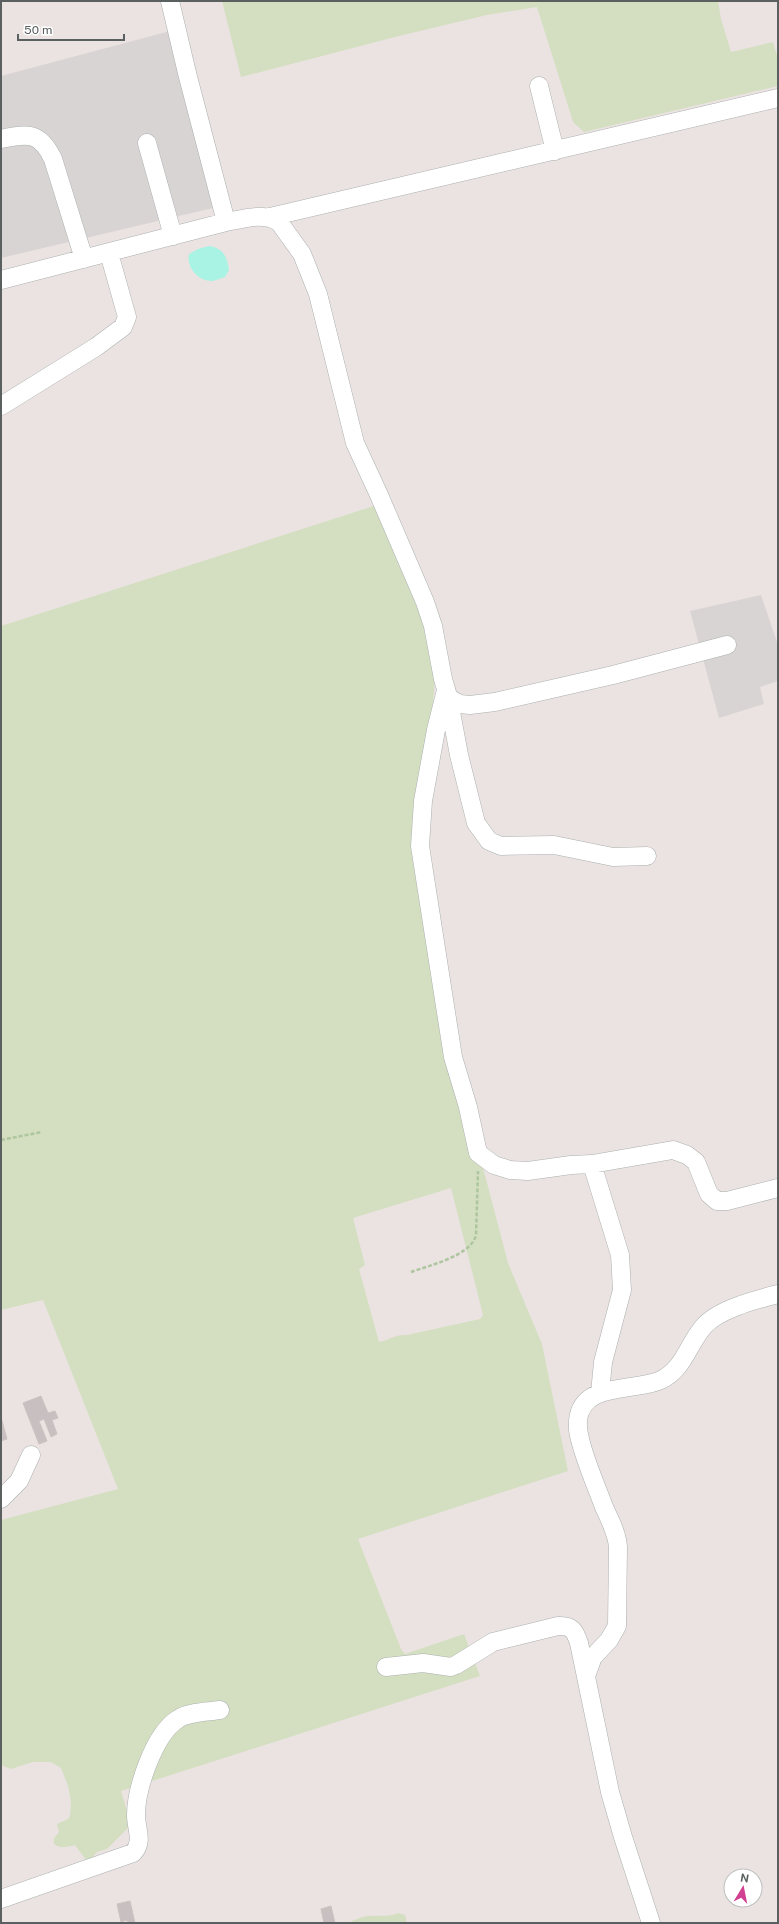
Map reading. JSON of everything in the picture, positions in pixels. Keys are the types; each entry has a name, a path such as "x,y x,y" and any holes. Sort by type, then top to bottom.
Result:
{"lane":[{"path":"170,1 187,73 226,222"},
{"path":"539,86 555,151"},
{"path":"1,280 226,222 251,217 270,217 778,98"},
{"path":"1,138 17,135 31,136 40,140 46,145 53,159 84,259"},
{"path":"147,143 173,236"},
{"path":"270,217 279,222 302,254 311,273 318,294 355,443 425,602 433,626 459,755 476,823 489,841 501,846 554,845 613,857 647,856"},
{"path":"1,406 96,347 123,327 127,317 109,253"},
{"path":"447,693 460,704 470,705 495,702 613,675 727,645"},
{"path":"447,693 436,730 423,801 420,846 453,1057 468,1107 478,1153 494,1165 518,1171 571,1164 592,1164 673,1150 687,1155 696,1162 709,1194 717,1201 727,1201 778,1188"},
{"path":"592,1164 620,1255 622,1290 603,1362 600,1393"},
{"path":"586,1676 593,1657 614,1632 619,1619 617,1540 589,1470 578,1428 578,1418 583,1406 592,1397 600,1393 640,1387 662,1380 678,1367 699,1332 715,1316 778,1294"},
{"path":"1,1499 19,1481 31,1455"},
{"path":"386,1667 423,1663 451,1667 493,1642 564,1625 573,1629 576,1632 586,1676 610,1792 651,1923"},
{"path":"1,1899 133,1853 139,1842 136,1812 141,1780 158,1742 178,1718 220,1710"}],"path":[{"path":"1,1140 42,1132"},
{"path":"411,1272 444,1261 469,1248 475,1242 477,1228 478,1153"}],"shaded area":[{"path":"222,1 718,1 721,19 731,52 773,42 778,59 778,86 584,132 573,122 537,7 487,15 241,77"},
{"path":"170,31 213,208 1,258 1,76"},
{"path":"209,246 218,249 224,254 229,270 225,277 213,281 202,279 194,273 189,264 189,254 198,249"},
{"path":"377,505 418,596 435,672 433,706 419,774 453,1073 485,1175 508,1263 542,1344 568,1471 358,1539 401,1649 405,1654 464,1634 480,1676 121,1791 127,1811 128,1828 107,1849 97,1852 90,1860 86,1860 75,1845 62,1847 55,1845 54,1842 54,1838 59,1832 57,1824 68,1819 70,1816 71,1802 68,1786 61,1768 51,1762 33,1762 11,1769 1,1765 1,1520 118,1489 43,1300 1,1310 1,626","holes":["451,1188 483,1315 480,1319 407,1335 399,1335 379,1342 359,1269 365,1265 353,1218"]},
{"path":"761,595 778,645 778,681 760,687 764,704 719,718 690,611"},
{"path":"398,1913 405,1915 407,1923 349,1923 363,1917 387,1916"}],"building":[{"path":"41,1396 48,1413 55,1411 58,1418 52,1420 57,1434 51,1437 44,1419 39,1421 47,1441 39,1444 23,1403"},
{"path":"1,1417 7,1439 1,1441"},
{"path":"130,1901 135,1923 128,1923 127,1920 121,1922 117,1904"},
{"path":"331,1906 335,1923 324,1923 321,1909"}]}
